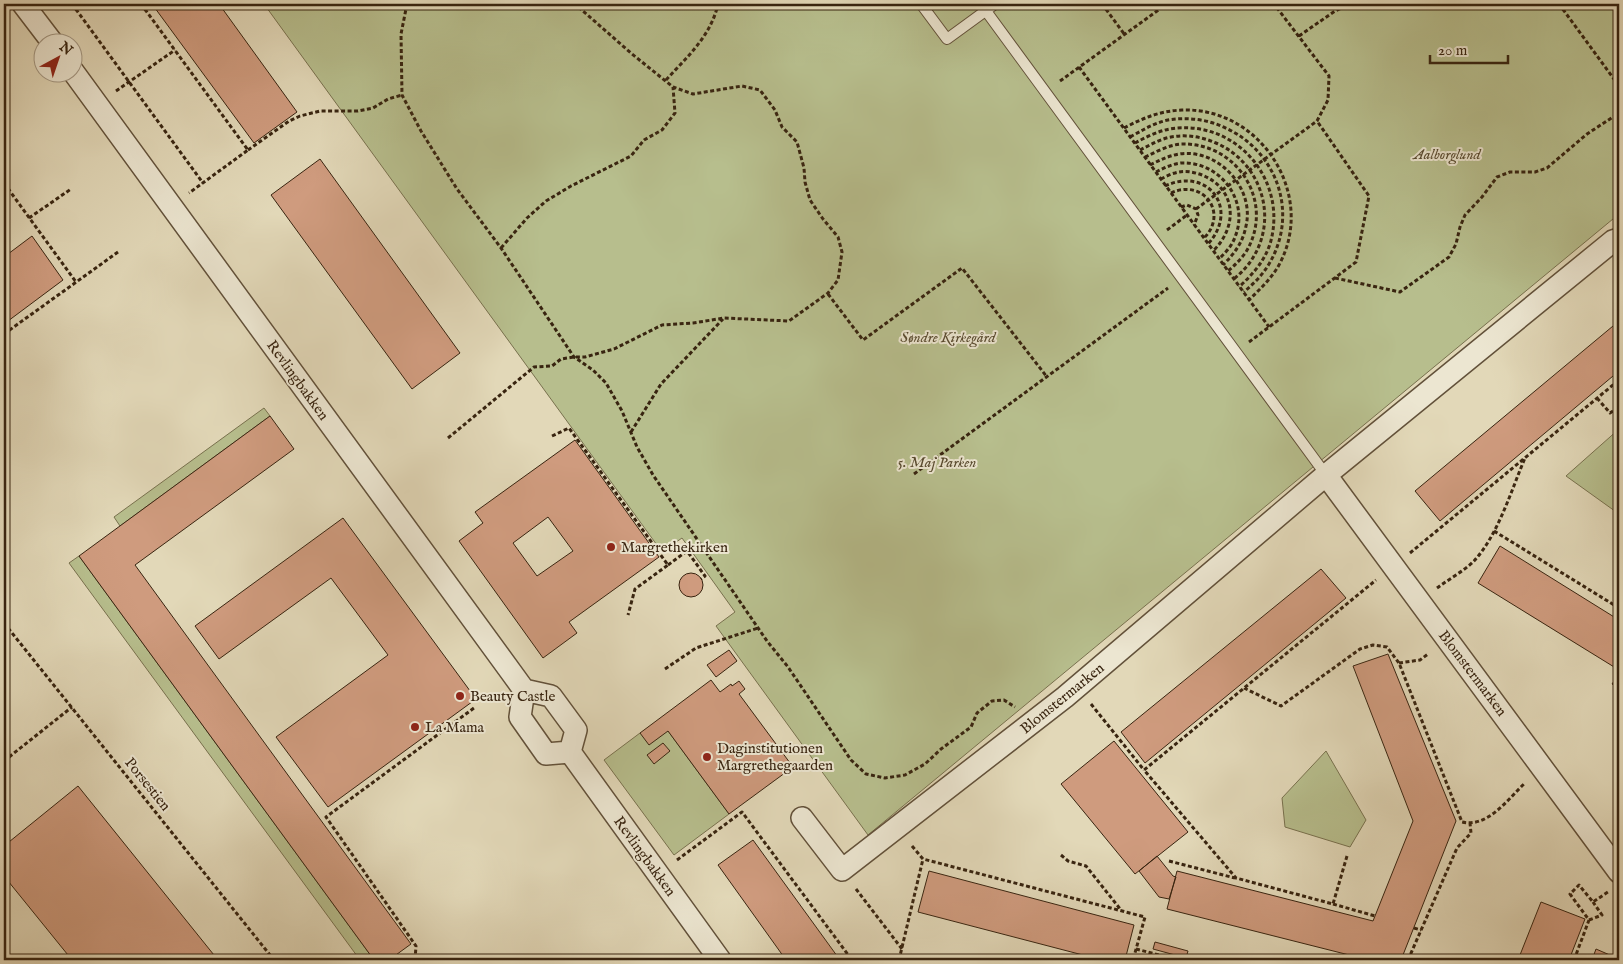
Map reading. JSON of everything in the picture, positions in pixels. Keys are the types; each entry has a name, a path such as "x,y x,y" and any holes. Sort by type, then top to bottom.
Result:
{"street":[{"path":"24,4 45,32"},
{"name":"Revlingbakken","path":"81,82 524,690"},
{"name":"Blomstermarken","path":"842,870 1077,687 1326,475 1613,241 1619,239"},
{"name":"Blomstermarken","path":"1326,475 1542,766 1616,880"},
{"path":"524,690 551,696 576,730 570,752 546,754 520,717 524,690"},
{"name":"Revlingbakken","path":"570,752 720,960"},
{"path":"802,818 842,870"}],"lane":[{"path":"921,4 947,40 995,4"},
{"path":"986,10 1326,475"}],"path":[{"path":"72,4 203,183"},
{"path":"141,4 248,150"},
{"path":"407,4 401,34 402,95 421,131 456,189 501,248 574,357 593,370 606,383 622,411 637,447 653,475 851,760 866,774 885,778 905,775 925,764 970,727 976,713 992,700 1004,700 1013,705 1030,725"},
{"path":"448,438 534,367 552,366 561,359 585,357 614,349 662,325 724,318 790,321 828,294 838,280 842,252 838,237 810,200 797,142 782,127 775,110 760,90 742,86 693,94 673,87 575,4"},
{"path":"666,80 702,41 715,17 718,4"},
{"path":"1102,4 1125,35"},
{"path":"1045,91 1164,6 1175,4"},
{"path":"1196,209 1317,121 1328,100 1329,76 1274,4"},
{"path":"1299,36 1335,10 1350,4"},
{"path":"1560,4 1619,86"},
{"path":"129,82 175,50"},
{"path":"1080,67 1269,327"},
{"path":"501,248 526,218 546,201 571,186 631,156 644,140 662,130 675,113 673,87"},
{"path":"172,206 295,118 320,112 358,111 373,108 388,99 402,95"},
{"path":"1124,128 1142,118 1162,112 1182,110 1203,111 1241,126 1271,154 1282,174 1289,197 1291,220 1288,243 1279,265 1266,284 1249,300"},
{"path":"1335,278 1400,292 1449,257 1456,244 1465,216 1497,177 1510,172 1535,172 1546,168 1586,134 1619,113"},
{"path":"1130,137 1149,126 1170,120 1191,119 1212,122 1232,130 1250,143 1265,158 1274,175 1280,193 1283,211 1282,230 1277,248 1269,265 1258,280 1244,292"},
{"path":"1259,335 1356,262 1369,196 1317,121"},
{"path":"1135,143 1155,132 1177,128 1200,128 1222,135 1242,147 1257,164 1266,179 1272,195 1273,229 1269,246 1262,261 1252,275 1239,287"},
{"path":"1140,150 1155,142 1172,137 1190,136 1207,139 1224,146 1238,156 1250,170 1258,183 1263,197 1265,212 1264,228 1254,256 1245,269 1234,279"},
{"path":"1145,158 1161,149 1179,144 1198,145 1215,151 1231,160 1244,174 1255,199 1256,226 1246,252 1228,271"},
{"path":"1150,165 1165,157 1180,154 1196,155 1212,159 1236,179 1244,193 1247,225 1242,240 1234,253 1223,264"},
{"path":"1156,172 1168,166 1195,164 1208,168 1219,175 1228,185 1235,197 1239,210 1239,224 1229,249 1219,259"},
{"path":"1161,179 1176,172 1194,172 1209,178 1222,190 1228,200 1230,222 1222,243 1214,252"},
{"path":"1166,186 1176,181 1187,180 1207,187 1215,195 1220,205 1220,226 1208,244"},
{"path":"4,183 76,282"},
{"path":"1170,193 1185,188 1203,194 1208,200 1213,208 1214,218 1212,226 1204,238"},
{"path":"29,218 71,189"},
{"path":"1181,207 1187,205 1196,209 1198,215 1194,225"},
{"path":"1176,223 1187,215"},
{"path":"4,334 118,252"},
{"path":"828,294 863,340 962,268 1047,377"},
{"path":"914,474 1183,277"},
{"path":"631,433 661,384 724,318"},
{"path":"1428,538 1619,380"},
{"path":"1597,398 1610,413 1619,407"},
{"path":"552,436 569,428 668,565"},
{"path":"1419,601 1472,562 1485,547 1494,531 1525,458"},
{"path":"1494,531 1619,608"},
{"path":"628,615 635,589 686,551 705,576 701,579"},
{"path":"1144,770 1367,588"},
{"name":"Porsestien","path":"4,623 274,960"},
{"path":"666,669 696,648 758,628"},
{"path":"1399,663 1420,660 1448,639"},
{"path":"1244,688 1281,706 1360,649 1373,645 1387,647 1399,663 1462,822 1470,823 1490,817 1542,766"},
{"path":"1077,687 1144,770 1236,878"},
{"path":"4,761 72,707"},
{"path":"414,960 416,946 326,817 474,708"},
{"path":"659,874 742,812 852,960"},
{"path":"1408,960 1456,848 1471,833 1470,823"},
{"path":"896,828 923,859 1145,917 1133,960"},
{"path":"1061,855 1068,861 1086,866 1121,910"},
{"path":"1334,904 1347,856"},
{"path":"900,960 923,859"},
{"path":"1169,861 1375,916"},
{"path":"842,870 902,950"},
{"path":"1593,902 1616,880"},
{"path":"1574,960 1589,920 1602,915 1579,885 1570,894 1589,920"},
{"path":"1414,928 1421,930"},
{"path":"1136,949 1178,960"}],"green space":[{"name":"Søndre Kirkegård","path":"264,4 1619,4 1619,214 868,835 716,626 735,612 682,538 662,552"},
{"path":"264,408 270,416 120,526 114,517"},
{"path":"1619,429 1619,514 1566,476"},
{"path":"79,556 374,960 360,960 69,563"},
{"path":"668,731 729,814 674,855 604,760 640,733"},
{"path":"1326,751 1366,820 1350,847 1285,827 1282,798"}],"building":[{"path":"152,4 219,4 297,112 254,143"},
{"path":"320,159 460,353 412,389 271,195"},
{"path":"32,236 63,280 4,324 4,257"},
{"path":"1619,321 1619,371 1440,521 1415,491"},
{"path":"270,416 294,449 135,565 411,944 389,960 374,960 79,556"},
{"name":"Margrethekirken","path":"575,440 659,557 569,622 577,633 543,658 459,541 483,523 475,512","holes":["548,517 573,551 537,576 513,543"]},
{"path":"343,518 476,699 328,807 276,737 388,655 331,578 219,659 195,626"},
{"path":"1500,546 1619,620 1619,670 1478,583"},
{"path":"1321,569 1346,598 1145,763 1121,732"},
{"path":"691,573 696,574 702,580 702,590 696,596 691,597 686,596 680,590 679,585 680,580 686,574"},
{"path":"729,650 737,661 716,677 707,665"},
{"path":"1388,654 1456,821 1401,960 1369,960 1167,909 1177,871 1373,921 1413,821 1353,666"},
{"path":"1619,674 1619,688 1612,684"},
{"path":"711,680 720,692 739,681 745,689 739,694 793,767 729,814 668,731 649,745 640,733"},
{"path":"1114,741 1188,832 1135,874 1061,784"},
{"path":"663,743 670,751 654,764 647,755"},
{"path":"78,786 218,960 72,960 4,876 4,846"},
{"path":"753,840 840,960 786,960 718,865"},
{"path":"1157,856 1173,876 1176,877 1169,899 1159,897 1139,871"},
{"path":"929,871 1134,925 1125,960 1102,960 918,912"},
{"path":"1541,902 1585,919 1569,960 1518,960"},
{"path":"1155,942 1188,951 1186,958 1153,949"},
{"path":"1596,949 1619,959 1619,960 1592,960"}],"place":[{"name":"Margrethekirken","path":"611,547"},
{"name":"Beauty Castle","path":"460,696"},
{"name":"La Mama","path":"415,727"},
{"name":"Daginstitutionen Margrethegaarden","path":"707,757"}],"park label":[{"name":"Aalborglund","path":"1447,154"},
{"name":"5. Maj Parken","path":"937,462"}]}
